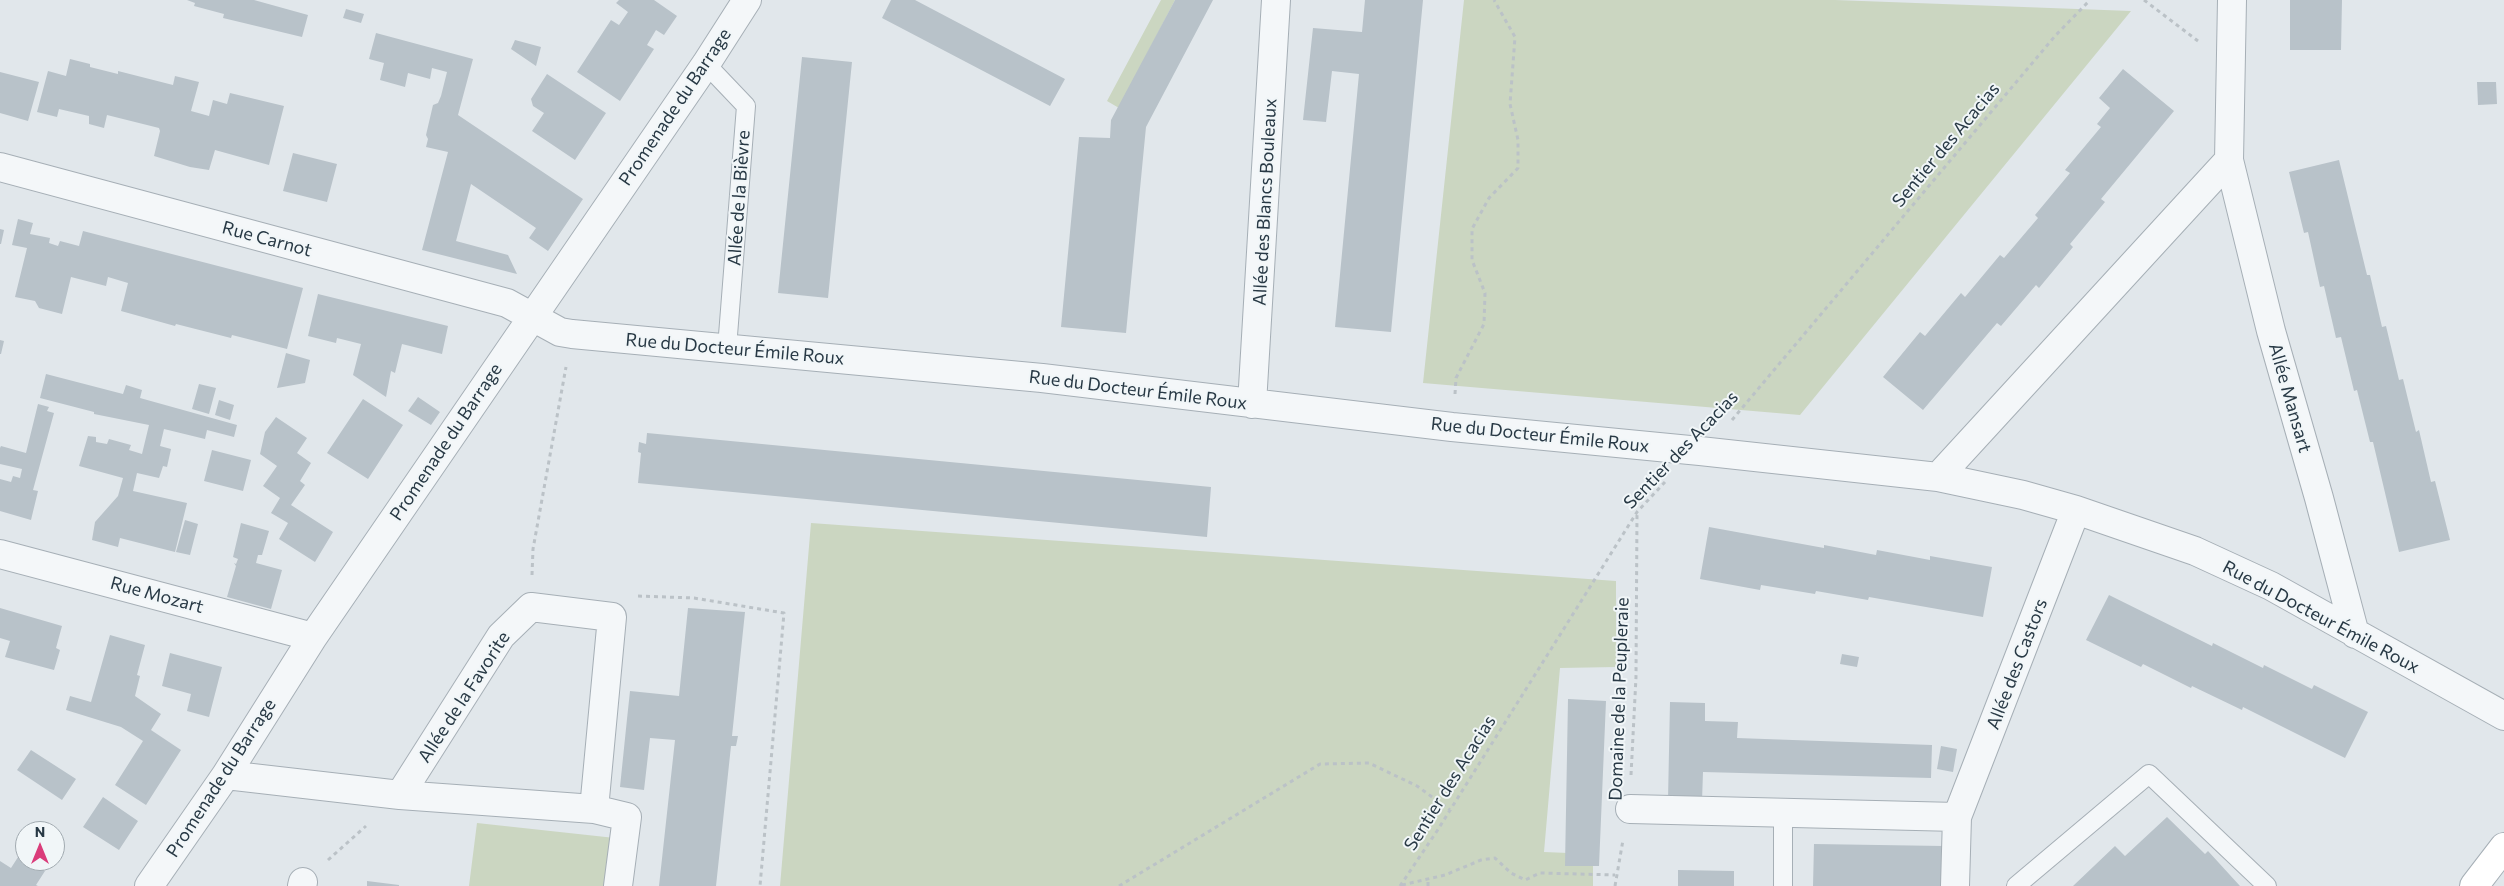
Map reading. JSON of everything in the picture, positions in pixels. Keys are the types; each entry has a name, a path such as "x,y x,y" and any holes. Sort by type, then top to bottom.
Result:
{"main road":[{"path":"2474,886 2504,847"}],"street":[{"name":"Promenade du Barrage","path":"149,886 226,775 313,636 706,64 747,0"},
{"name":"Allée des Blancs Bouleaux","path":"1252,404 1276,0"},
{"name":"Allée Mansart","path":"2232,0 2229,160 2271,331 2319,498 2354,634"},
{"path":"1938,477 2229,160"},
{"name":"Rue Carnot","path":"0,167 507,303 531,317"},
{"name":"Rue du Docteur Émile Roux","path":"531,317 560,332 572,334 1042,378 1452,427 1700,451 1938,477 2023,495 2076,510 2195,551 2271,586 2504,716"},
{"name":"Allée des Castors","path":"1955,886 1958,817 2076,510"},
{"name":"Rue Mozart","path":"0,554 313,636"},
{"path":"531,607 612,617 594,809"},
{"name":"Allée de la Favorite","path":"400,795 501,636 531,607"},
{"path":"226,775 400,795 594,809 627,817 618,886"},
{"path":"1630,809 1958,817"}],"lane":[{"name":"Allée de la Bièvre","path":"706,64 746,106 727,348"},
{"path":"2016,886 2148,774 2267,886"},
{"path":"1783,813 1783,886"}],"path":[{"path":"1452,427 1456,378 1484,324 1485,293 1472,260 1472,230 1489,198 1518,168 1518,140 1510,104 1515,37 1494,0"},
{"name":"Sentier des Acacias","path":"1400,885 1450,810 1637,512 1735,417 2049,44 2090,0"},
{"path":"2144,0 2231,66"},
{"path":"531,607 533,549 572,334"},
{"name":"Domaine de la Peupleraie","path":"1615,886 1615,875 1630,809 1636,677 1637,512"},
{"path":"612,617 621,595 694,598 784,613 760,886"},
{"path":"1119,886 1320,764 1369,763 1417,786 1450,810"},
{"path":"302,884 400,795"},
{"path":"1400,885 1445,875 1481,860 1495,858 1511,873 1525,880 1540,873 1615,875"},
{"path":"1428,878 1428,886"}],"green space":[{"path":"1161,0 1175,0 1119,108 1107,101"},
{"path":"1464,0 1835,0 2131,11 1800,415 1423,383"},
{"path":"811,523 1616,581 1616,667 1560,668 1544,852 1593,854 1593,886 780,886"},
{"path":"477,823 624,839 623,886 469,886"}],"building":[{"path":"187,0 254,0 308,15 302,37 223,18 224,14 194,6 195,3"},
{"path":"619,0 654,0 677,16 664,35 656,30 647,45 654,49 620,101 577,72 611,20 619,25 628,12 616,3"},
{"path":"891,0 915,0 1065,79 1050,106 882,18"},
{"path":"1175,0 1213,0 1146,127 1126,333 1061,327 1079,137 1110,138 1111,120"},
{"path":"1365,0 1423,0 1391,332 1335,327 1359,74 1332,71 1326,122 1303,120 1313,28 1362,32"},
{"path":"2290,0 2342,0 2341,50 2290,50"},
{"path":"346,9 364,14 361,23 343,18"},
{"path":"376,33 473,59 458,115 583,199 548,251 529,238 536,228 471,184 456,241 508,255 517,274 422,250 448,152 426,147 428,139 426,135 433,105 438,103 441,96 447,72 432,68 430,79 408,73 405,87 380,80 384,63 369,59"},
{"path":"515,40 541,47 536,66 511,49"},
{"path":"802,57 852,62 828,298 778,293"},
{"path":"70,59 90,64 90,67 118,74 118,71 173,85 175,76 199,82 191,111 209,116 213,100 227,104 230,93 284,106 269,165 215,150 209,170 190,167 154,156 160,131 159,128 107,115 104,128 89,124 89,116 59,109 57,117 37,112 48,71 66,76"},
{"path":"2123,69 2174,111 2101,199 2105,202 2070,244 2073,247 2039,288 2036,285 2001,326 1997,323 1923,410 1883,377 1920,332 1925,336 1961,293 1965,297 2000,255 2004,258 2038,218 2035,215 2070,173 2065,170 2101,127 2097,124 2110,108 2099,98"},
{"path":"0,72 39,82 28,121 0,113"},
{"path":"547,74 606,113 575,160 532,131 544,113 533,106 531,99"},
{"path":"2477,82 2496,82 2497,104 2478,105"},
{"path":"293,153 337,164 327,202 283,191"},
{"path":"2339,160 2367,275 2370,275 2382,327 2386,326 2399,380 2403,379 2416,432 2419,430 2431,482 2435,481 2450,540 2399,552 2373,442 2370,442 2357,390 2354,391 2341,337 2336,338 2324,286 2320,287 2308,232 2304,233 2289,172"},
{"path":"18,219 33,223 30,234 50,238 49,243 58,246 60,241 79,246 83,231 303,288 287,349 232,335 231,338 176,324 175,326 121,311 128,283 108,277 106,286 71,277 62,314 39,308 35,301 15,297 27,248 12,245"},
{"path":"0,229 4,230 1,244 0,244"},
{"path":"318,294 448,326 442,354 402,344 395,373 391,371 386,397 353,375 361,344 337,338 336,343 308,336"},
{"path":"0,340 4,341 1,354 0,354"},
{"path":"286,353 310,360 305,383 277,388"},
{"path":"46,374 123,394 126,385 142,390 140,398 237,425 234,437 207,430 205,439 164,429 160,446 171,449 167,467 163,466 159,478 137,473 133,491 187,503 175,552 120,538 118,547 92,540 95,522 118,496 123,478 79,466 88,436 96,437 96,442 107,444 109,439 131,445 129,450 142,454 149,425 94,414 94,412 40,398"},
{"path":"199,384 216,388 209,414 192,409"},
{"path":"418,397 440,412 431,425 408,411"},
{"path":"363,399 403,425 368,479 327,453"},
{"path":"219,400 234,405 230,420 215,415"},
{"path":"38,404 49,407 47,411 54,413 33,490 38,491 31,520 0,511 0,479 11,482 13,476 20,478 22,469 0,464 0,448 1,446 26,453"},
{"path":"276,417 307,438 297,453 311,463 300,481 305,485 291,505 333,532 315,562 279,539 288,523 271,513 280,498 263,486 277,466 260,454 265,432"},
{"path":"647,433 1211,487 1207,537 638,483 641,453 638,452 639,442 646,444"},
{"path":"212,450 251,460 243,491 204,481"},
{"path":"185,520 198,524 190,555 176,552"},
{"path":"241,523 269,531 262,555 258,555 256,563 282,570 271,609 227,597 236,566 234,563 236,564 238,559 233,557"},
{"path":"1709,527 1824,548 1824,545 1876,555 1877,550 1930,560 1930,556 1992,567 1983,617 1869,597 1868,600 1816,591 1815,594 1761,585 1760,590 1700,579"},
{"path":"2109,595 2212,646 2213,643 2263,668 2264,665 2312,689 2314,685 2368,712 2345,758 2243,707 2242,710 2192,686 2191,688 2143,664 2141,667 2086,640"},
{"path":"0,608 62,626 56,648 60,650 54,670 5,657 10,641 0,638"},
{"path":"688,608 745,612 732,736 738,736 736,746 731,746 716,886 659,886 675,740 650,738 644,790 620,787 627,719 630,691 679,696"},
{"path":"110,635 145,645 137,675 140,676 135,696 161,714 151,730 181,750 146,805 115,785 143,741 121,727 66,710 70,696 91,702"},
{"path":"170,653 222,667 209,717 187,711 191,694 162,686"},
{"path":"1842,654 1859,657 1857,667 1840,664"},
{"path":"1568,699 1606,701 1599,866 1565,866"},
{"path":"1670,702 1705,703 1705,721 1738,722 1737,738 1932,745 1931,778 1703,772 1702,801 1668,800"},
{"path":"1941,746 1957,749 1953,772 1937,769"},
{"path":"31,750 76,779 62,800 17,770"},
{"path":"103,797 138,821 119,850 83,827"},
{"path":"2167,817 2205,854 2208,851 2240,886 2073,886 2115,846 2125,856"},
{"path":"1814,844 1943,846 1942,886 1813,886"},
{"path":"0,861 11,868 15,862 15,871 45,871 36,885 38,886 0,886"},
{"path":"1678,870 1734,871 1734,886 1678,886"},
{"path":"367,881 399,885 399,886 367,886"}]}
